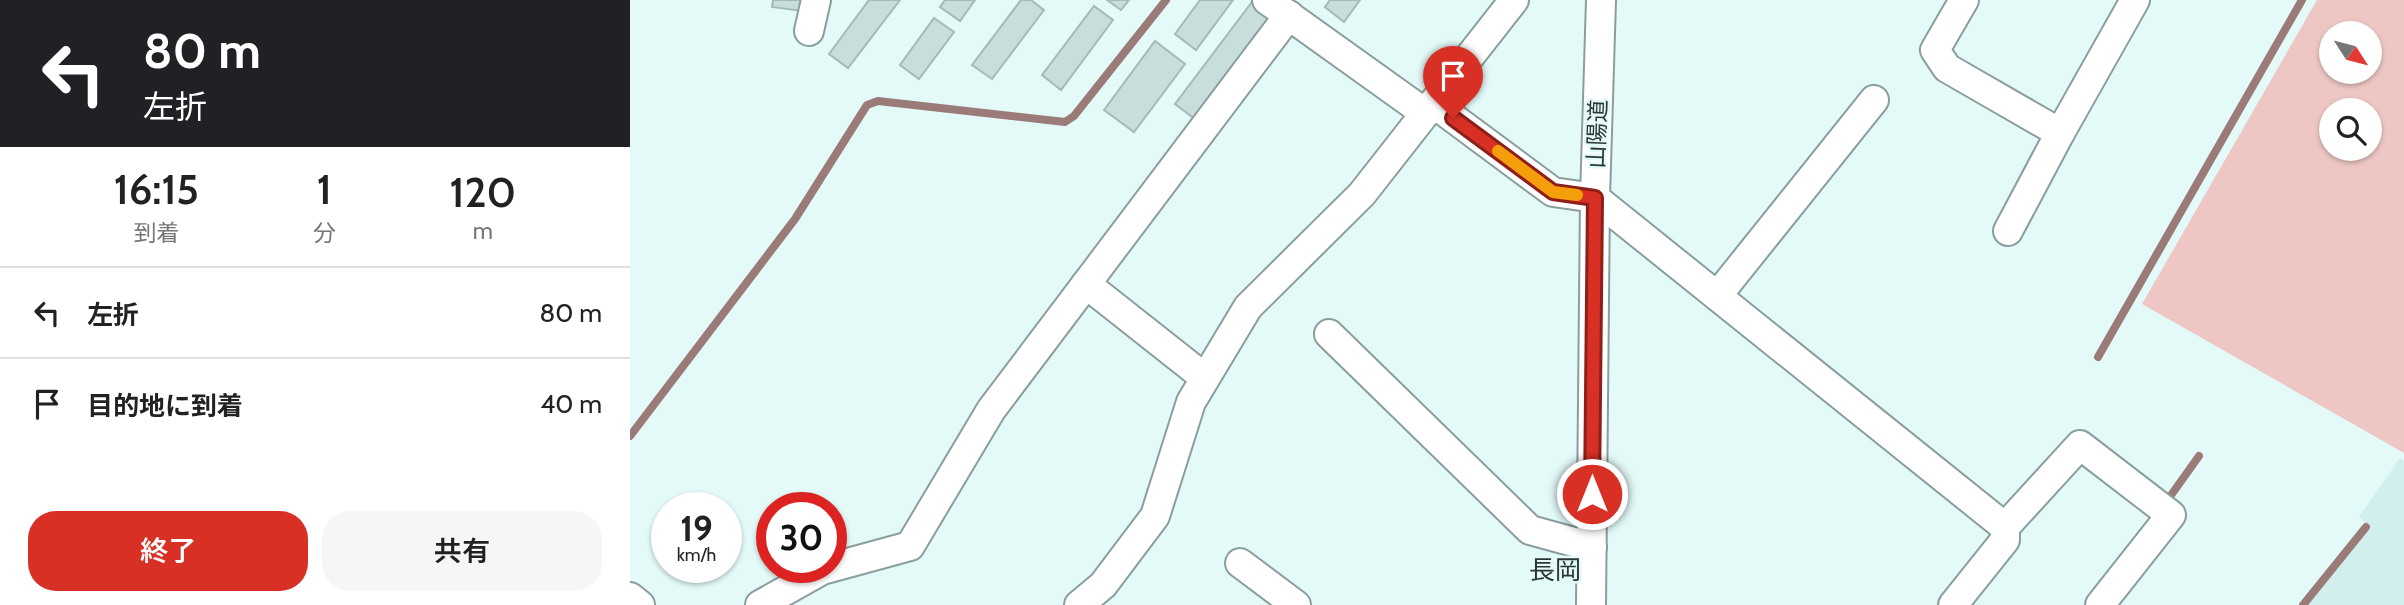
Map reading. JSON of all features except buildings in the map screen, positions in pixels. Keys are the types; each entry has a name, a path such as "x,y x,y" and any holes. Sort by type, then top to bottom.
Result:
{"street":[{"path":"809,31 816,0"},
{"path":"1079,605 1103,585 1156,516 1191,402 1248,307 1362,194 1514,0"},
{"name":"山陽道","path":"1591,605 1595,198 1601,0"},
{"path":"1964,0 1935,50 1947,68 2060,133"},
{"path":"2008,231 2135,0"},
{"path":"760,605 822,570 910,546 991,410 1086,284 1278,8 1553,192 1595,198 2006,527"},
{"path":"1717,296 1874,100"},
{"path":"1086,284 1205,378"},
{"path":"1329,334 1530,530 1592,547"},
{"path":"1953,605 2005,540 2006,527 2080,445 2171,515 2100,605"},
{"path":"1240,563 1296,605"},
{"path":"630,597 640,605"}],"shaded area":[{"path":"2317,0 2404,0 2404,453 2142,304"},
{"path":"2400,458 2404,461 2404,605 2308,605 2371,527 2359,517"}],"waterway":[{"path":"630,436 795,219 867,105 878,101 1065,122 1074,116 1166,0"},
{"path":"2098,357 2302,0"},
{"path":"2164,505 2199,456"},
{"path":"2303,605 2366,527"}],"slow traffic":[{"path":"1498,151 1553,192 1577,195"}],"district":[{"name":"長岡","path":"1555,570"}],"route":[{"path":"1453,118 1553,192 1595,198 1592,494"}]}
